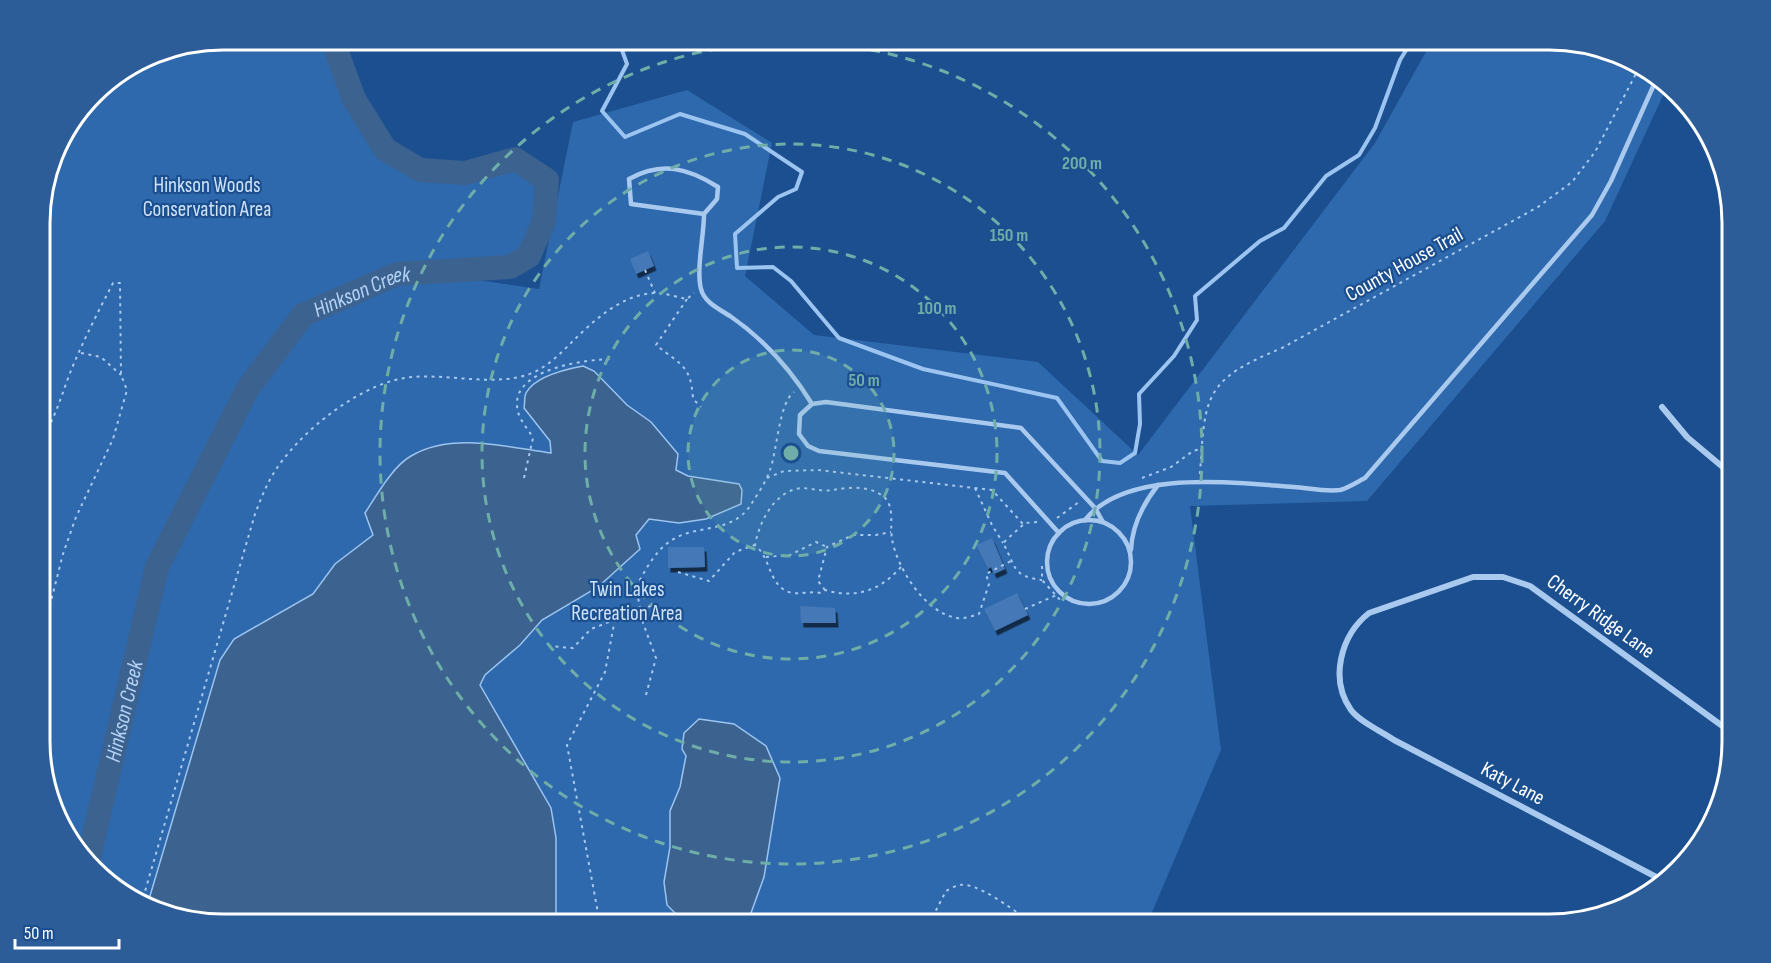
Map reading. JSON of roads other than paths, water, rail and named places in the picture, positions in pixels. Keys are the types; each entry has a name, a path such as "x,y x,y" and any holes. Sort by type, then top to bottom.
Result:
{"street":[{"path":"1662,407 1687,437 1722,466"},
{"name":"Cherry Ridge Lane","path":"1352,711 1340,688 1340,669 1345,645 1356,623 1369,613 1473,577 1503,577 1530,586 1722,726"},
{"name":"Katy Lane","path":"1352,711 1394,740 1655,877"}],"lane":[{"path":"1085,520 1095,508 1139,489 1158,485 1200,481 1340,490 1365,478 1592,215 1611,181 1654,85"},
{"path":"704,214 631,204 629,179 644,171 660,167 705,178 718,187 717,199 704,214 700,287 705,299 747,328 802,387 812,404"},
{"path":"1059,533 1005,472 819,451 808,446 799,434 797,423 804,409 812,404 826,402 1021,428 1095,508 1103,522 1120,534 1130,553"},
{"path":"1103,522 1085,520 1071,525 1059,533 1052,544 1048,563 1053,582 1061,593 1085,604 1110,599 1121,590 1128,579 1131,566 1131,535 1149,496 1158,485"}],"waterway":[{"name":"Hinkson Creek","path":"90,852 157,567 248,388 303,315 397,274 510,267 529,256 544,221 547,180 515,159 465,173 420,170 385,149 354,99 336,49"},
{"path":"622,49 627,64 602,111 625,137 680,114 745,134 802,172 796,189 778,197 735,234 737,268 773,267 791,281 839,338 923,369 1057,398 1102,461 1120,463 1135,453 1140,424 1139,394 1174,356 1197,320 1195,296 1260,241 1284,228 1326,176 1359,155 1375,128 1400,60 1407,49"}],"park label":[{"name":"Hinkson Woods Conservation Area","path":"207,197"},
{"name":"Twin Lakes Recreation Area","path":"627,601"}]}
